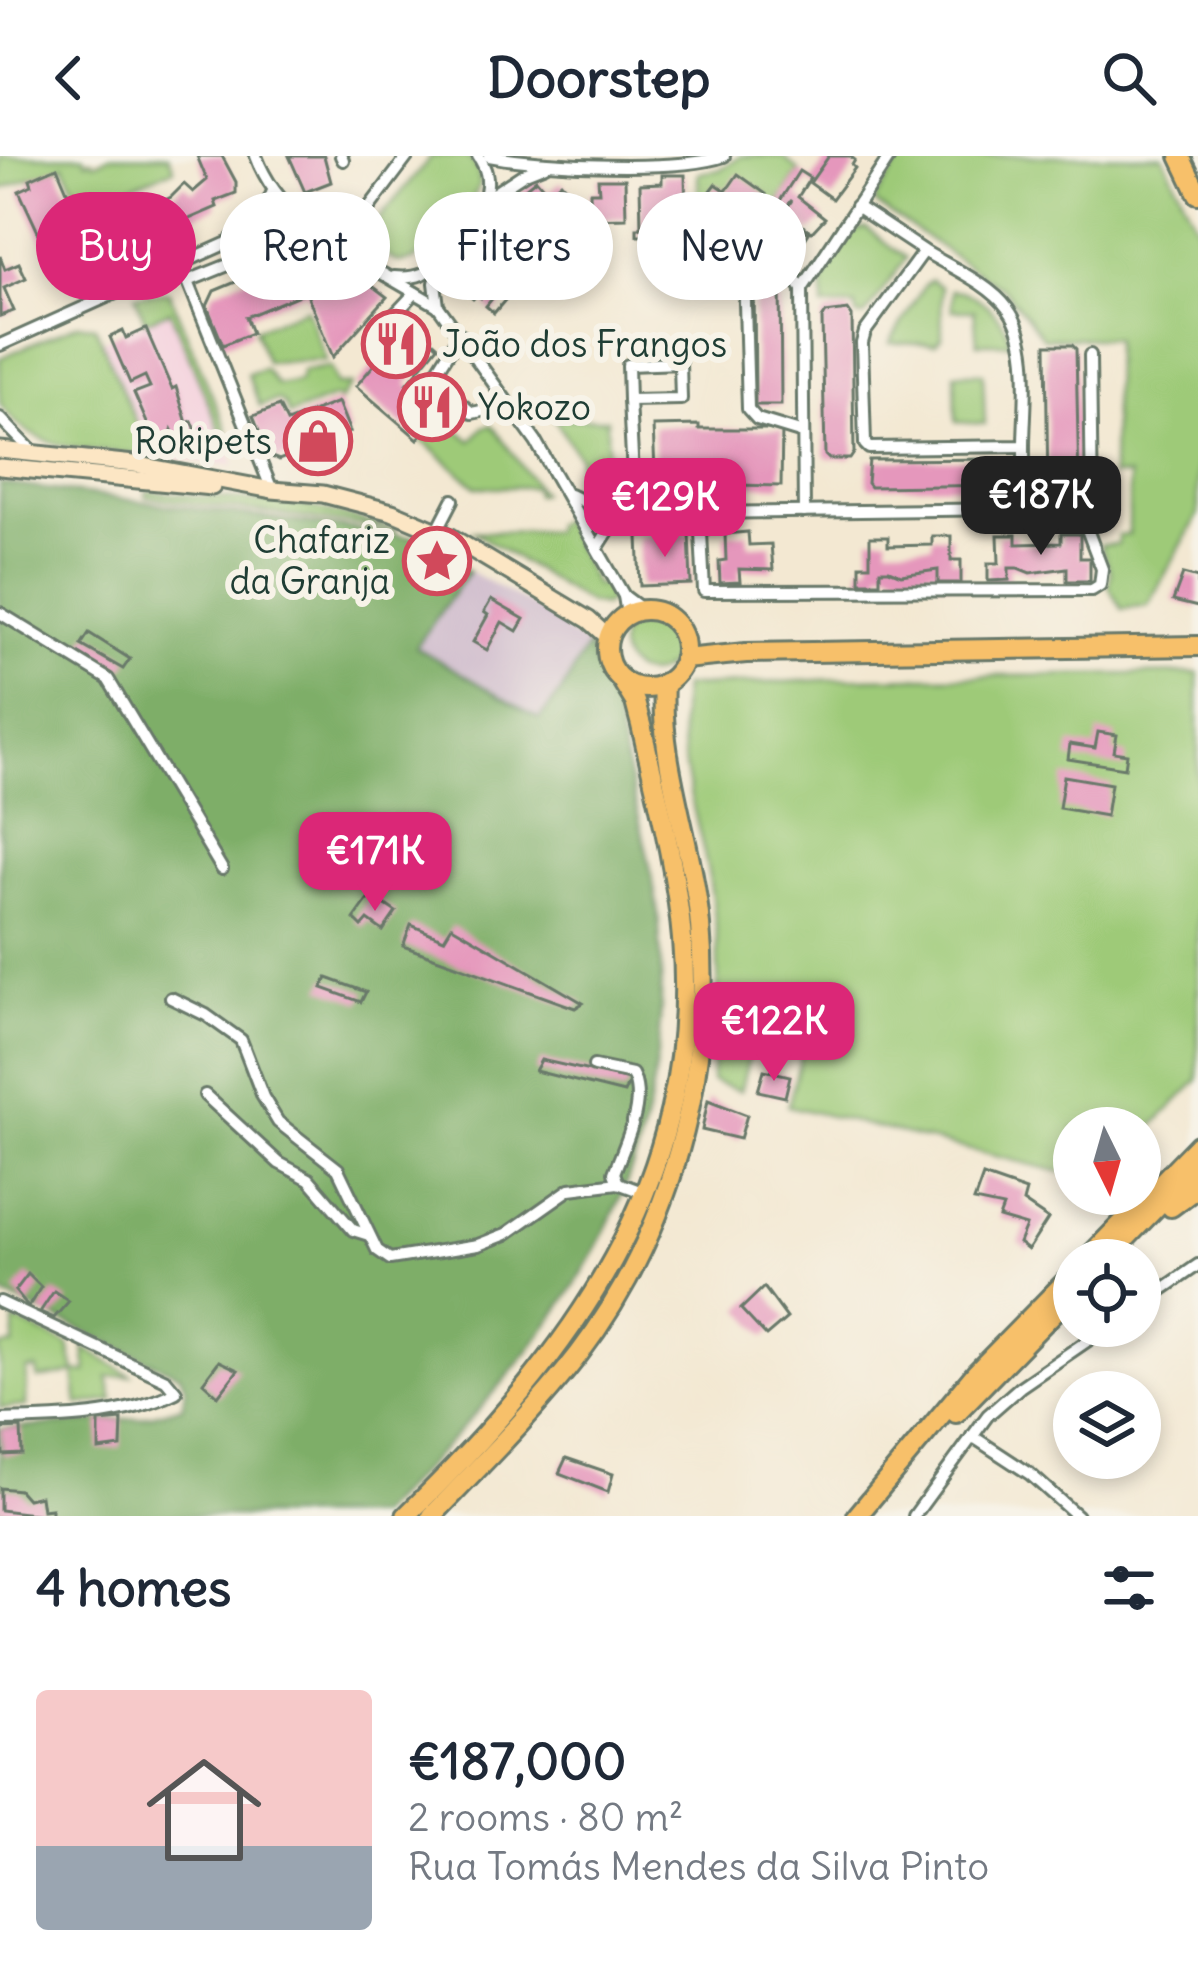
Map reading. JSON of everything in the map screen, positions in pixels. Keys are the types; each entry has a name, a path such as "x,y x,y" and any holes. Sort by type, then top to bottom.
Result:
{"main road":[{"path":"1180,156 1198,194"},
{"path":"1,462 35,454 134,464 272,490 323,494 392,512 436,531 589,620 667,616 676,624 684,652 664,683 664,743 692,866 702,946 701,1032 684,1132 633,1268 580,1353 432,1516"},
{"path":"1,462 139,482 254,487"},
{"path":"406,1516 562,1344 615,1262 645,1192 676,1080 683,944 674,871 635,702 608,660 624,616"},
{"path":"684,652 1198,646"},
{"path":"621,680 642,688 664,683"},
{"path":"1106,1239 1198,1145"},
{"path":"1126,1239 1198,1164"},
{"path":"1132,1239 1198,1187"},
{"path":"857,1516 976,1373 1053,1294"},
{"path":"880,1488 1053,1313"}],"street":[{"path":"256,156 273,191"},
{"path":"381,192 408,156"},
{"path":"478,156 487,174 484,192"},
{"path":"489,156 548,164 616,160 692,164 724,156"},
{"path":"806,283 890,156"},
{"path":"495,192 525,172 548,164"},
{"path":"856,206 998,298 1011,312 1024,350 1024,509"},
{"path":"924,250 865,332 865,444 869,448 1024,446"},
{"path":"384,326 414,294"},
{"path":"0,345 101,300"},
{"path":"196,300 272,490"},
{"path":"427,300 460,334 568,494 598,547 624,616"},
{"path":"437,300 438,306"},
{"path":"745,300 748,409 757,419 803,433"},
{"path":"802,300 803,512"},
{"path":"460,334 432,379 472,413 511,405"},
{"path":"700,514 704,591 1092,590 1100,585 1102,569 1085,508 1090,355"},
{"path":"629,400 681,398 680,363 628,365 632,514"},
{"path":"0,418 35,454"},
{"path":"568,494 599,508 632,514 1085,508"},
{"path":"436,531 453,500"},
{"path":"598,547 612,525 632,514"},
{"path":"0,613 108,679 222,869"},
{"path":"171,998 241,1040 278,1122 338,1169 377,1250 390,1258 448,1252 506,1234 570,1189 618,1183 645,1192"},
{"path":"594,1066 632,1074 637,1082 636,1104 614,1173 618,1183"},
{"path":"205,1096 279,1163 309,1179 353,1230 369,1234"},
{"path":"1161,1291 1198,1265"},
{"path":"0,1302 166,1380 176,1392 150,1405 0,1420"},
{"path":"914,1516 988,1415 1078,1347"},
{"path":"972,1436 1030,1474 1077,1516"}],"shaded area":[{"path":"169,311 235,466 150,455 101,341"},
{"path":"469,571 568,626 565,632 588,645 540,719 415,647"}],"green space":[{"path":"0,156 84,156 94,163 111,156 169,156 174,169 116,192 77,192 64,165 0,190"},
{"path":"432,156 467,156 478,171 476,192 414,192 414,259 409,261 390,258 390,206"},
{"path":"741,156 782,156 799,171 785,192 698,192 698,173 719,170"},
{"path":"904,156 1163,156 1198,228 1198,515 1148,605 1122,609 1109,587 1111,573 1100,545 1118,544 1118,535 1129,534 1129,476 1112,476 1114,338 1043,338 1006,291 876,204"},
{"path":"866,228 906,258 865,316 858,316 855,306 823,307 823,279 853,231"},
{"path":"931,280 941,287 942,338 935,344 890,343 925,284"},
{"path":"951,290 989,307 1010,343 977,343 974,310 952,310"},
{"path":"137,300 172,300 227,431 221,433 170,311 145,321"},
{"path":"306,308 326,360 266,362 255,329"},
{"path":"78,324 95,326 150,455 47,441 13,420 0,403 0,358"},
{"path":"330,367 337,385 351,385 339,401 335,397 289,415 277,400 260,406 247,374 264,369 277,385 299,381 302,371"},
{"path":"955,373 983,373 985,424 956,422"},
{"path":"439,414 471,441 492,425 541,493 536,495 534,487 477,487 419,438"},
{"path":"554,419 607,419 608,494 579,477 579,457"},
{"path":"0,483 414,537 427,544 426,555 435,566 443,569 457,564 469,571 416,647 539,719 560,694 588,645 594,665 613,693 659,925 660,1020 649,1106 626,1183 593,1254 550,1321 500,1386 377,1516 0,1516 0,1429 141,1418 182,1406 186,1388 180,1375 0,1293"},
{"path":"147,491 311,507 398,530 146,497"},
{"path":"562,520 595,585 604,585 610,600 604,606 588,603 474,532 553,531 553,524"},
{"path":"648,618 668,626 676,646 668,666 648,674 628,666 620,646 628,626"},
{"path":"1198,673 1198,1080 1161,1118 1161,1107 1053,1107 1053,1170 788,1106 815,1003 764,1002 740,1091 711,1081 718,954 709,878 683,759 683,687 861,678"},
{"path":"14,1321 69,1345 75,1372 87,1372 84,1348 130,1375 108,1377 113,1400 78,1405 74,1373 38,1379 37,1369 27,1370 26,1406 0,1408 0,1347 14,1345"}],"building":[{"path":"197,156 222,156 236,182 236,192 220,192 217,207 196,216 193,192 207,180"},
{"path":"289,156 324,156 331,182 305,192"},
{"path":"829,156 855,160 855,168 832,199 810,183"},
{"path":"57,167 68,192 36,192 36,227 19,191 32,185 30,179"},
{"path":"799,171 810,178 801,192 786,192"},
{"path":"738,174 763,192 710,192 716,184 726,191"},
{"path":"662,175 685,175 685,192 640,192 640,184 662,183"},
{"path":"536,179 547,192 520,192"},
{"path":"598,179 625,179 626,218 613,218 613,192 599,192"},
{"path":"561,182 570,192 549,192"},
{"path":"806,203 825,218 812,232 806,228"},
{"path":"0,256 5,269 19,263 26,278 4,288 14,311 0,316"},
{"path":"220,289 220,300 287,300 246,317 252,333 223,345 207,306"},
{"path":"309,300 384,300 333,357"},
{"path":"491,300 505,300 494,313 486,306"},
{"path":"754,300 780,300 781,405 755,405"},
{"path":"848,310 852,316 854,453 850,459 829,459 825,455 822,319 826,313"},
{"path":"414,324 438,346 407,384 440,412 418,439 356,386 406,327 409,330"},
{"path":"146,329 172,389 176,387 187,423 192,421 200,439 180,447 172,430 155,441 134,393 150,387 145,376 130,383 110,337 123,331 126,338"},
{"path":"1046,345 1076,349 1076,492 1048,492"},
{"path":"338,402 350,432 279,460 269,456 253,416 279,406 287,422"},
{"path":"699,425 699,429 782,429 781,486 697,484 697,478 672,479 672,471 655,471 653,426"},
{"path":"1009,459 1014,480 1009,485 870,487 867,483 869,460"},
{"path":"748,532 749,545 771,544 773,570 739,569 740,582 720,583 719,561 726,560 725,534"},
{"path":"689,533 691,584 640,586 638,536"},
{"path":"1061,534 1080,534 1080,558 1090,558 1090,581 1067,581 1067,568 1030,573 1009,568 1009,580 988,581 988,563 999,563 998,535 1016,535 1016,544 1061,543"},
{"path":"932,536 951,536 951,560 961,560 961,583 938,583 938,570 901,575 880,570 880,582 860,582 860,565 870,565 870,537 888,537 888,546 932,545"},
{"path":"1183,574 1198,578 1198,607 1173,601"},
{"path":"491,600 524,619 517,631 502,622 487,650 473,642"},
{"path":"89,633 130,659 123,669 81,645"},
{"path":"1098,732 1117,735 1114,752 1127,754 1125,768 1068,759 1070,744 1095,748"},
{"path":"1064,776 1111,784 1106,816 1059,808"},
{"path":"371,895 396,912 383,931 368,920 362,927 354,919"},
{"path":"411,925 444,939 452,926 583,1003 575,1008 403,946"},
{"path":"327,978 366,992 361,1002 322,988"},
{"path":"541,1060 630,1080 624,1093 535,1071"},
{"path":"764,1070 790,1076 785,1097 758,1091"},
{"path":"708,1100 747,1115 740,1139 702,1130"},
{"path":"983,1176 1026,1191 1023,1202 1048,1219 1028,1250 1019,1243 1026,1226 999,1218 1003,1207 974,1201"},
{"path":"28,1274 41,1287 28,1307 15,1291"},
{"path":"764,1287 787,1318 766,1336 741,1309"},
{"path":"54,1291 69,1301 54,1318 40,1312"},
{"path":"219,1361 238,1370 218,1396 203,1382"},
{"path":"122,1420 121,1447 99,1450 99,1422"},
{"path":"21,1428 22,1454 3,1455 2,1429"},
{"path":"566,1458 613,1474 608,1492 559,1473"},
{"path":"0,1488 19,1490 27,1499 40,1496 42,1510 51,1509 51,1516 0,1510"}],"place":[{"name":"João dos Frangos","path":"396,344"},
{"name":"Yokozo","path":"432,407"},
{"name":"Rokipets","path":"318,441"},
{"name":"Chafariz da Granja","path":"437,561"}]}
